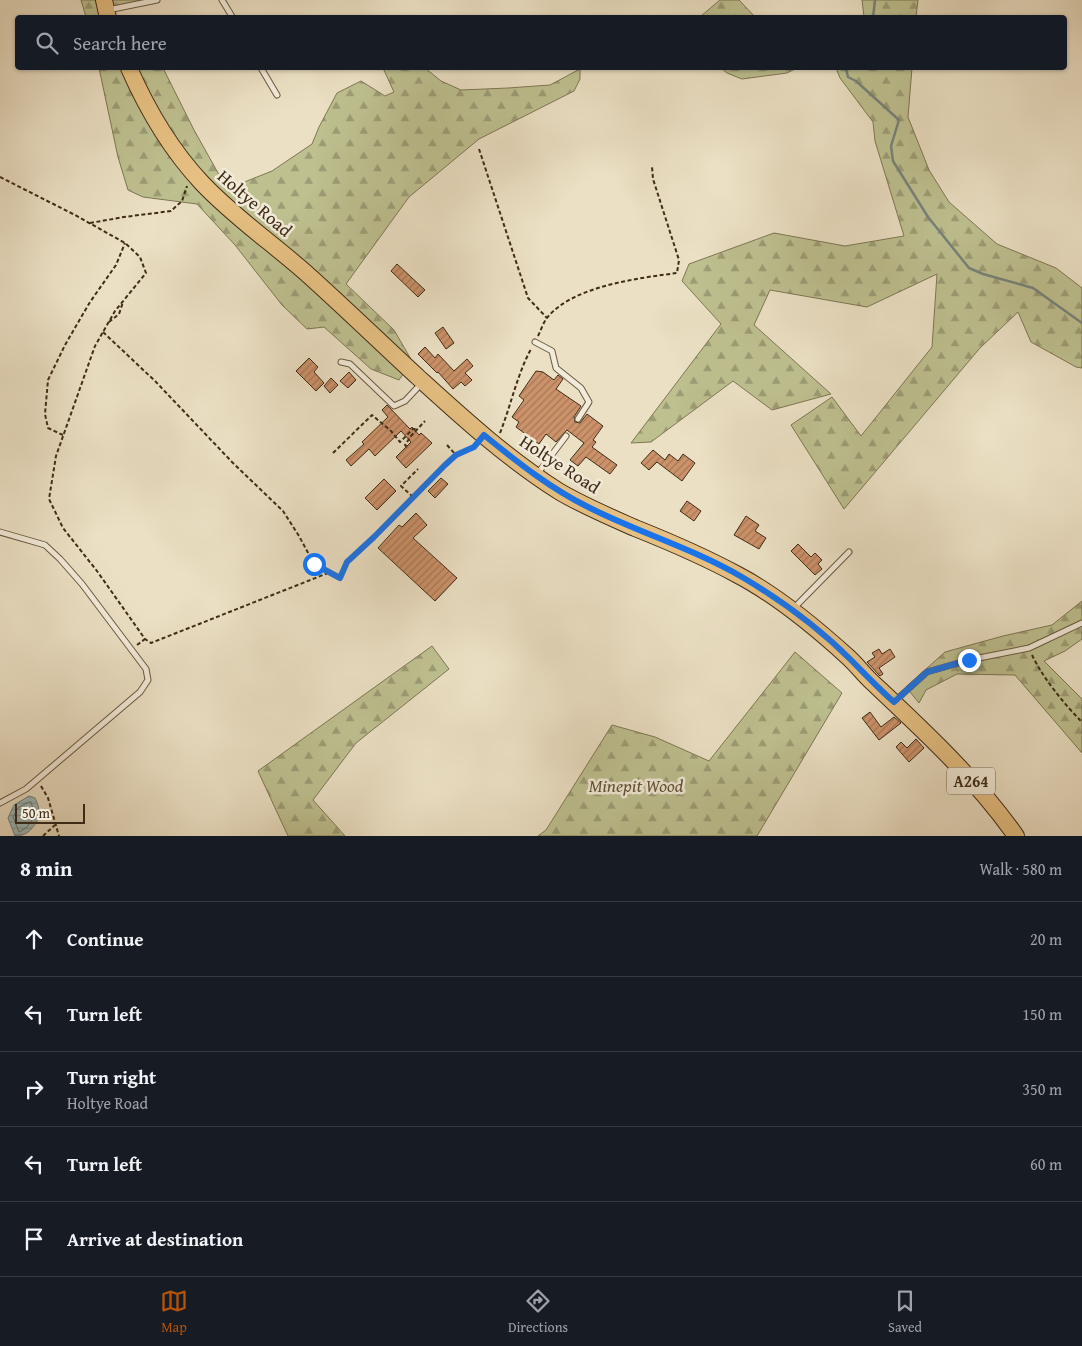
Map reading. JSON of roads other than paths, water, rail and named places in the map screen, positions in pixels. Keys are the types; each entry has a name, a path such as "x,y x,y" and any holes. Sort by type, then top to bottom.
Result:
{"main road":[{"name":"Holtye Road","path":"130,70 157,122 204,185 239,218 304,271 490,440 560,492 591,508 690,551 740,576 772,595 851,660 894,702 966,775 999,812 1016,836"}],"lane":[{"path":"106,9 157,0"},
{"path":"222,0 231,15"},
{"path":"262,70 276,95"},
{"path":"535,342 552,351 556,368 581,388 589,402 578,419"},
{"path":"341,362 350,364 394,406 405,401 423,381"},
{"path":"536,476 566,436"},
{"path":"0,532 45,544 82,584 146,669 148,680 140,692 38,780 0,803"},
{"path":"791,610 849,552"},
{"path":"894,702 927,672 969,660 1030,648 1082,623"}],"water":[{"path":"29,796 35,798 40,817 27,833 15,836 8,818 14,805"}],"waterway":[{"path":"873,15 875,0"},
{"path":"846,70 848,77 856,81 899,120 891,146 893,161 928,217 969,268 983,274 1033,288 1082,323"}],"park label":[{"name":"Minepit Wood","path":"636,785"}]}
